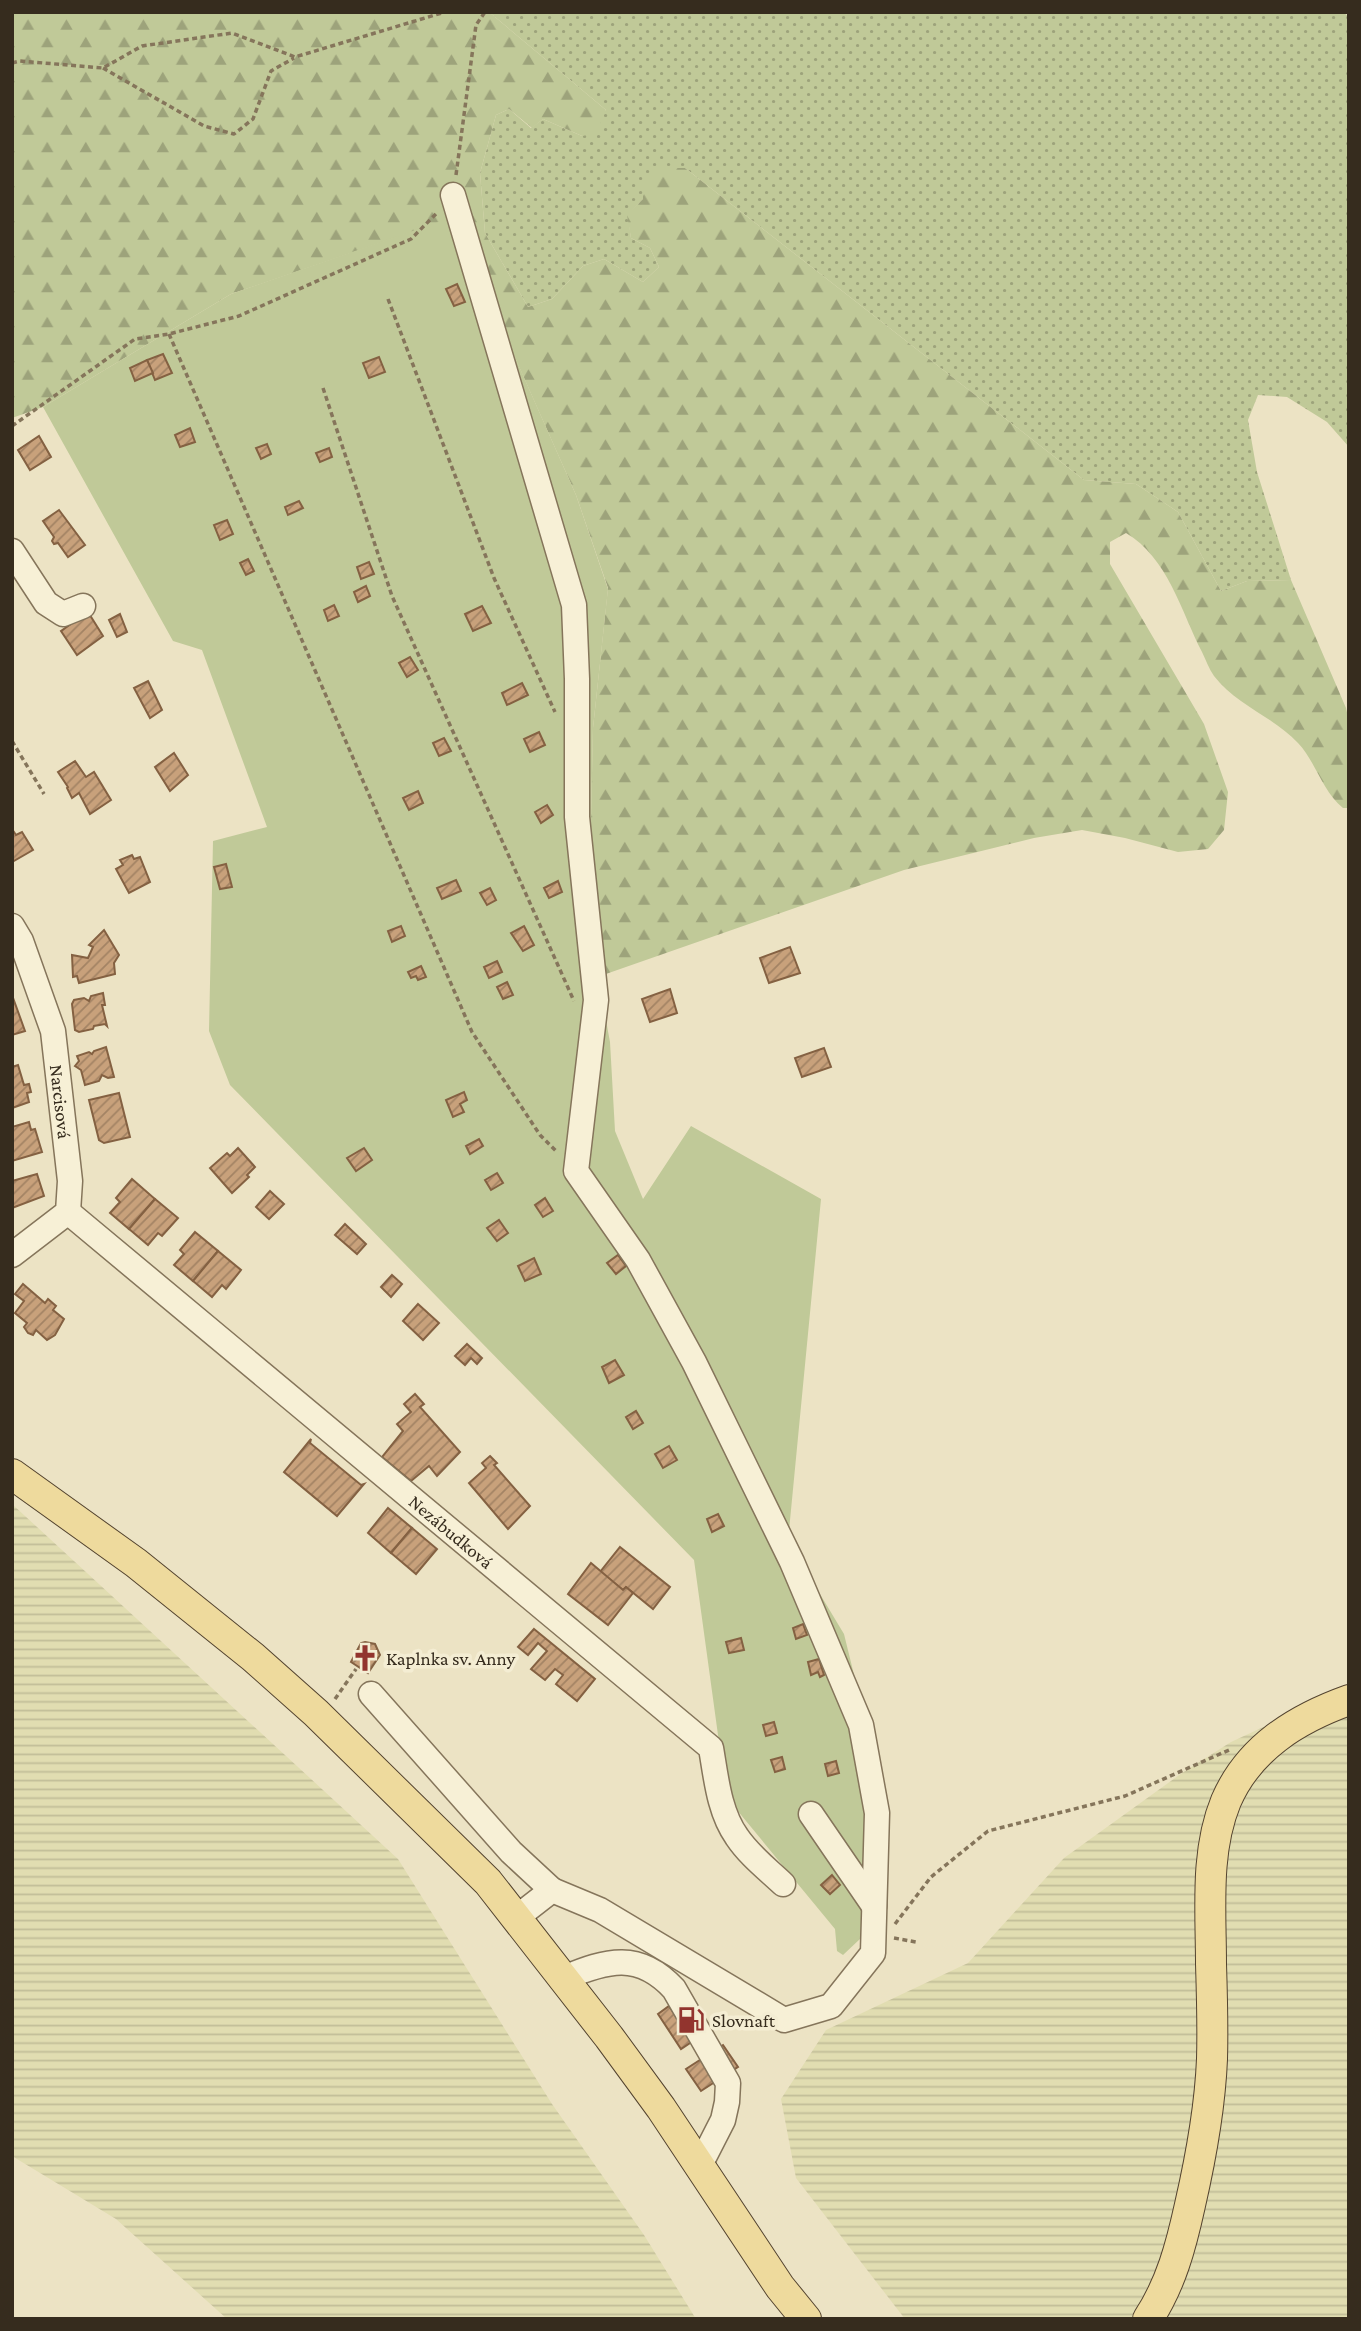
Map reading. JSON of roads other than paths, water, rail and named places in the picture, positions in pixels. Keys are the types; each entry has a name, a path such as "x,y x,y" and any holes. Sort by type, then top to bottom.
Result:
{"main road":[{"path":"12,1474 136,1563 253,1657 316,1713 488,1882 610,2037 701,2165 780,2287 806,2319"},
{"path":"1148,2319 1173,2271 1203,2144 1212,2059 1211,1873 1218,1826 1235,1784 1262,1748 1294,1724 1349,1700"},
{"path":"780,2287 790,2319"}],"street":[{"path":"371,1694 523,1865 552,1890 600,1910 784,2020 831,2006 879,1945 874,1906 877,1813 861,1725 792,1562 694,1362 638,1260 576,1171 596,1000 577,817 574,605 453,195"},
{"path":"12,551 46,603 63,614 83,606"},
{"name":"Narcisová","path":"12,926 21,941 53,1031 70,1181 68,1212"},
{"path":"12,1255 68,1212"},
{"name":"Nezábudková","path":"68,1212 711,1748 724,1813 736,1836 755,1859 783,1884"},
{"path":"811,1814 874,1906"},
{"path":"488,1882 523,1865"},
{"path":"516,1918 552,1890"},
{"path":"564,1978 596,1965 633,1963 657,1974 674,1989 727,2083 723,2120 701,2165"}],"place":[{"name":"Kaplnka sv. Anny","path":"365,1658"},
{"name":"Slovnaft","path":"691,2020"}]}
